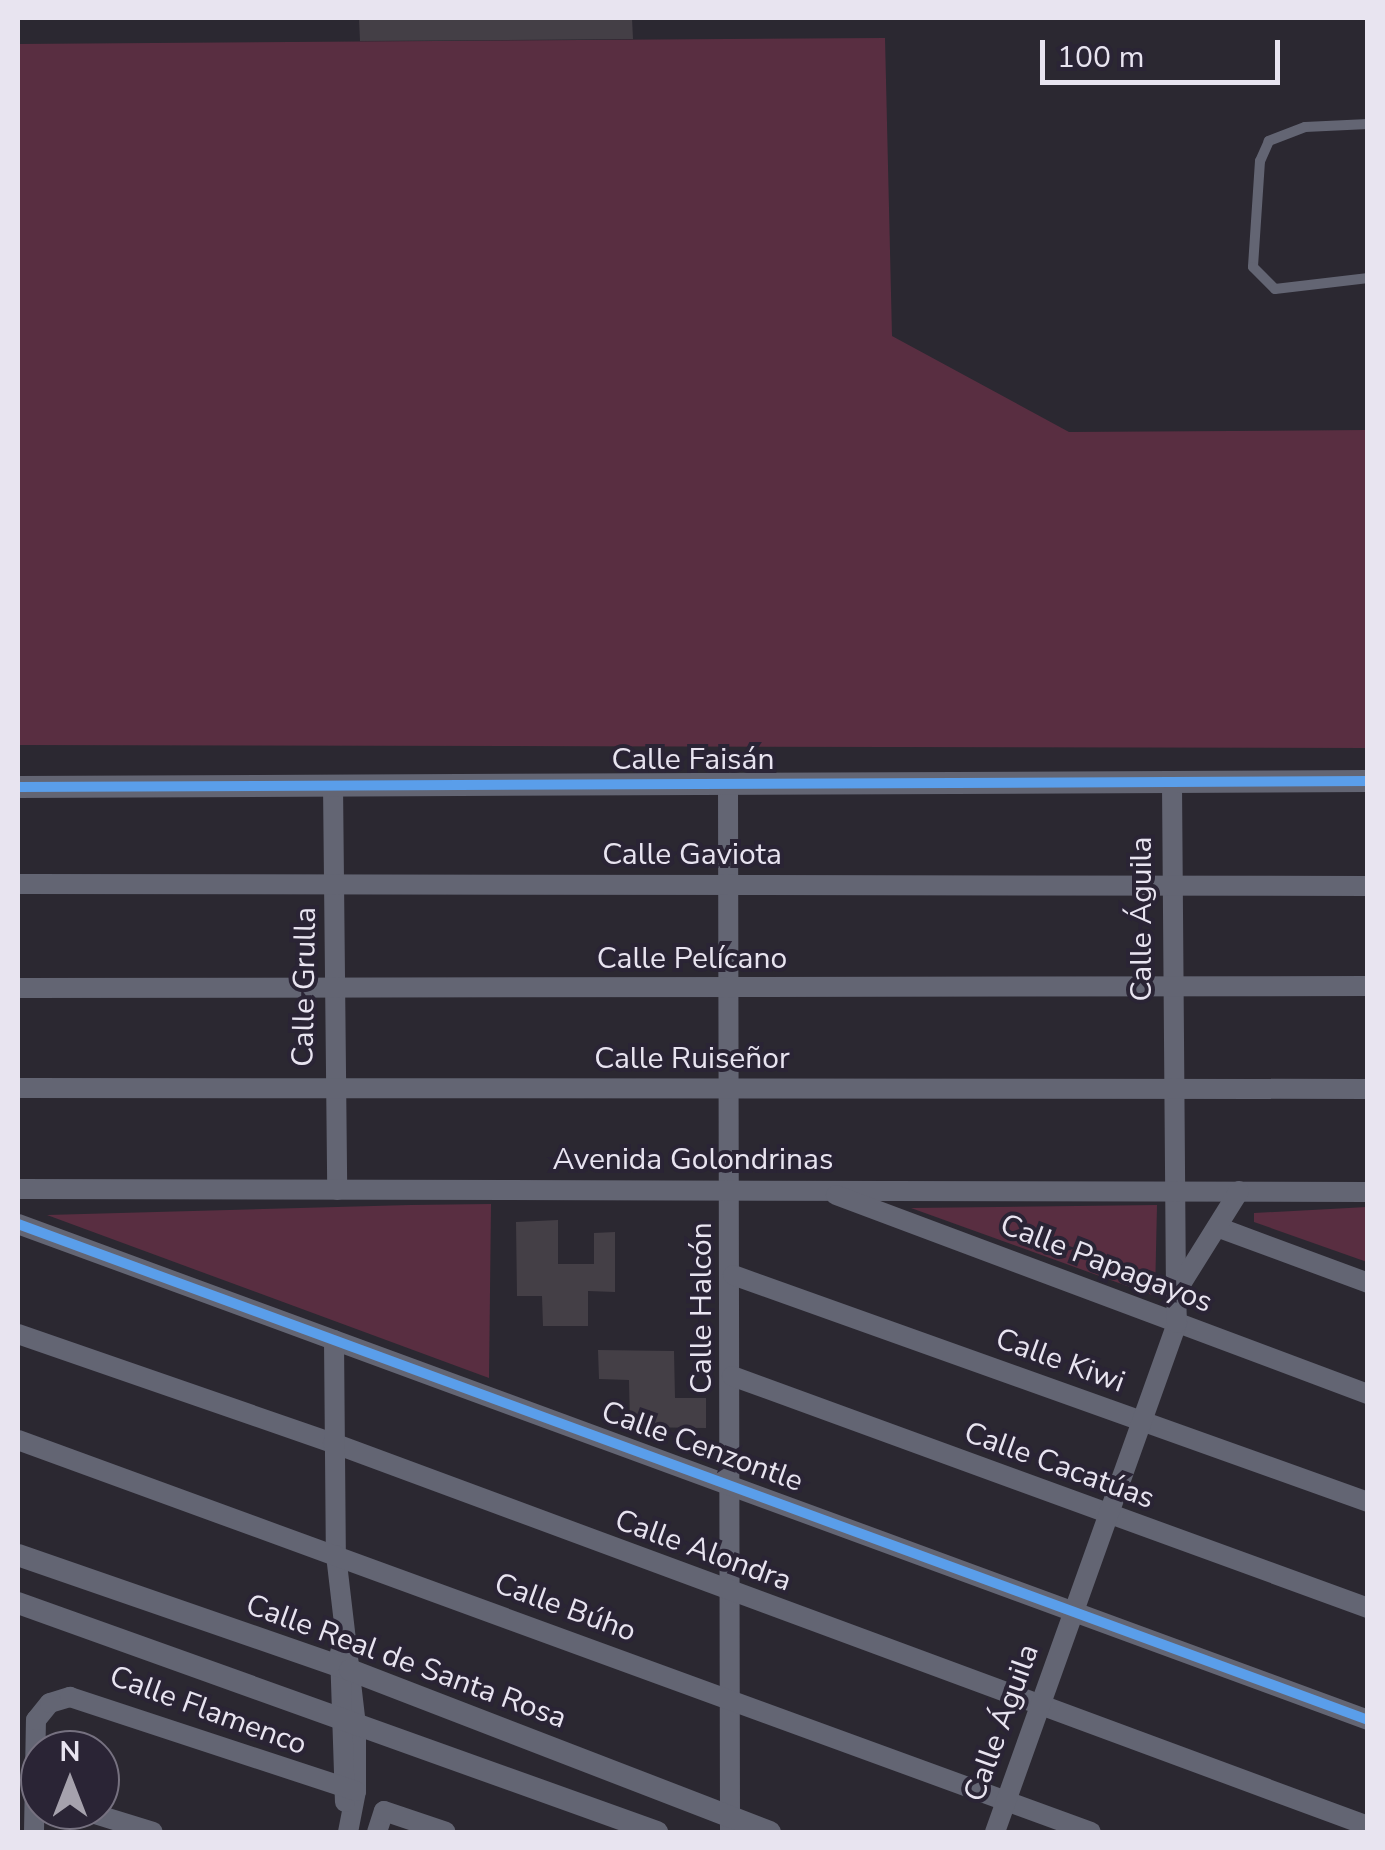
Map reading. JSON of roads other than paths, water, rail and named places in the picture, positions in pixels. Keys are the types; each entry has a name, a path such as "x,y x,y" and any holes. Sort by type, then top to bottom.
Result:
{"street":[{"name":"Calle Faisán","path":"18,787 1172,785 1368,780"},
{"name":"Calle Halcón","path":"728,784 733,1275 730,1825"},
{"name":"Calle Grulla","path":"333,785 336,1190"},
{"name":"Calle Águila","path":"995,1832 1177,1323 1172,785"},
{"name":"Calle Gaviota","path":"18,884 731,884 1172,889 1368,886"},
{"name":"Calle Pelícano","path":"18,988 732,990 1368,986"},
{"name":"Calle Ruiseñor","path":"18,1088 1368,1089"},
{"name":"Avenida Golondrinas","path":"18,1189 1368,1192"},
{"name":"Calle Papagayos","path":"824,1190 1368,1394"},
{"path":"1176,1292 1240,1191"},
{"name":"Calle Cenzontle","path":"18,1224 1368,1720"},
{"path":"1217,1226 1368,1283"},
{"name":"Calle Kiwi","path":"733,1275 1368,1502"},
{"name":"Calle Alondra","path":"18,1334 334,1443 731,1594 1368,1826"},
{"path":"334,1340 336,1555 349,1824"},
{"name":"Calle Cacatúas","path":"732,1376 1109,1517 1368,1608"},
{"name":"Calle Búho","path":"18,1440 1091,1832"},
{"name":"Calle Real de Santa Rosa","path":"18,1555 343,1660 730,1825 770,1832"},
{"path":"18,1603 657,1832"},
{"name":"Calle Flamenco","path":"35,1730 41,1710 58,1700 82,1698 349,1791"},
{"path":"378,1832 384,1811 446,1832"},
{"path":"131,1828 153,1832"}],"lane":[{"path":"1368,124 1305,127 1270,141 1260,161 1253,267 1276,289 1368,278"}]}
